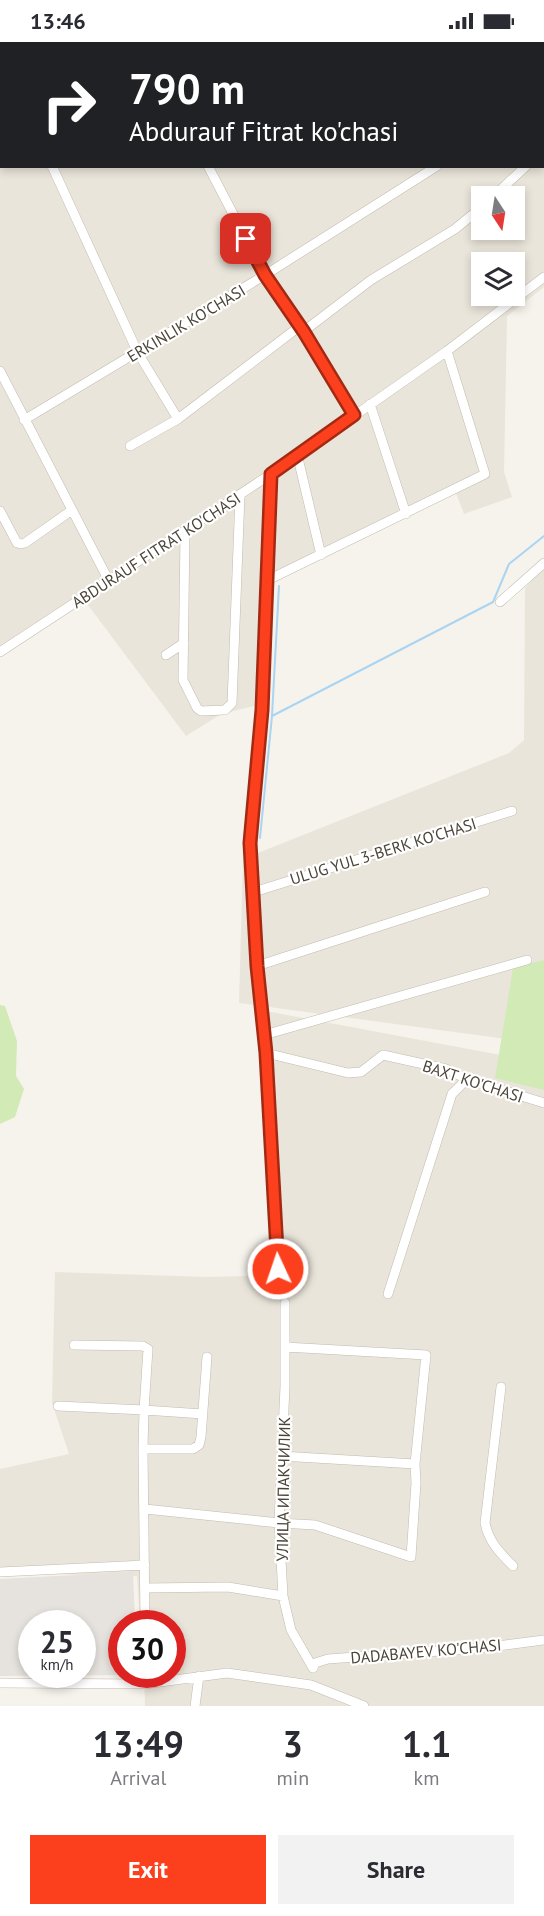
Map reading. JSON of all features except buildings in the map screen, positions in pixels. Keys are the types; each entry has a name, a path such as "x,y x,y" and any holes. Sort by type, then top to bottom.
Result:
{"street":[{"path":"53,168 138,353 178,419"},
{"path":"209,168 265,275 302,329 354,415"},
{"name":"ERKINLIK KO'CHASI","path":"24,420 265,275 434,168"},
{"path":"505,186 524,168"},
{"path":"130,446 178,419 372,280 454,229 471,216"},
{"name":"ABDURAUF FITRAT KO'CHASI","path":"0,652 271,474 447,351 544,277"},
{"path":"268,580 485,474 447,351"},
{"path":"0,371 109,581"},
{"path":"370,404 406,514"},
{"path":"297,454 321,555"},
{"path":"271,474 262,710 250,843 257,966 266,1053 278,1269"},
{"path":"185,531 183,680 197,708 201,711 225,710 232,703 240,495"},
{"path":"0,511 17,543 21,544 72,510"},
{"path":"500,602 544,563"},
{"path":"166,655 184,644"},
{"name":"ULUG YUL 3-BERK KO'CHASI","path":"254,892 512,811"},
{"path":"257,966 486,892"},
{"path":"264,1035 527,960"},
{"name":"BAXT KO'CHASI","path":"266,1053 348,1073 361,1072 383,1055 446,1069 467,1079 544,1103"},
{"path":"388,1294 452,1094 467,1079"},
{"name":"УЛИЦА ИПАКЧИЛИК","path":"285,1303 279,1523 283,1596 291,1630 313,1668"},
{"path":"74,1344 143,1346 148,1349 143,1449 145,1610"},
{"path":"145,1509 315,1525 411,1557 416,1483 415,1464 426,1355 285,1347"},
{"path":"143,1449 193,1449 199,1445 207,1357"},
{"path":"501,1387 486,1523 488,1535 496,1549 513,1566"},
{"path":"58,1406 203,1414"},
{"path":"281,1455 415,1464"},
{"path":"0,1572 145,1564"},
{"path":"145,1588 228,1587 283,1596"},
{"name":"DADABAYEV KO'CHASI","path":"313,1668 315,1663 328,1659 482,1648 544,1640"},
{"path":"311,1685 313,1668"},
{"path":"186,1677 227,1673 311,1685 364,1706"},
{"path":"195,1706 199,1676"},
{"path":"0,1683 108,1680"}],"shaded area":[{"path":"0,168 544,168 544,287 525,302 525,252 471,252 471,306 520,306 507,316 504,472 512,497 464,514 456,493 262,586 258,705 221,714 186,736 85,601 0,650"},
{"path":"544,567 544,1044 239,1003 243,859 509,753 524,740 525,588"},
{"path":"255,1009 544,1063 544,1706 145,1706 144,1688 186,1688 186,1610 139,1610 137,1576 0,1573 0,1469 69,1454 52,1403 55,1272 208,1277 284,1275"},
{"path":"133,1572 134,1610 108,1610 108,1675 96,1675 96,1610 18,1610 18,1676 0,1676 0,1579"}],"green space":[{"path":"544,960 544,1090 495,1078 513,968"},
{"path":"0,1005 5,1006 17,1041 16,1076 24,1089 15,1117 0,1124"}],"waterway":[{"path":"272,716 493,602 509,564 544,536"},
{"path":"260,838 272,716 279,586"}],"route":[{"path":"246,239 265,275 304,332 354,415 271,474 262,710 250,843 257,966 266,1053 278,1269"}]}
